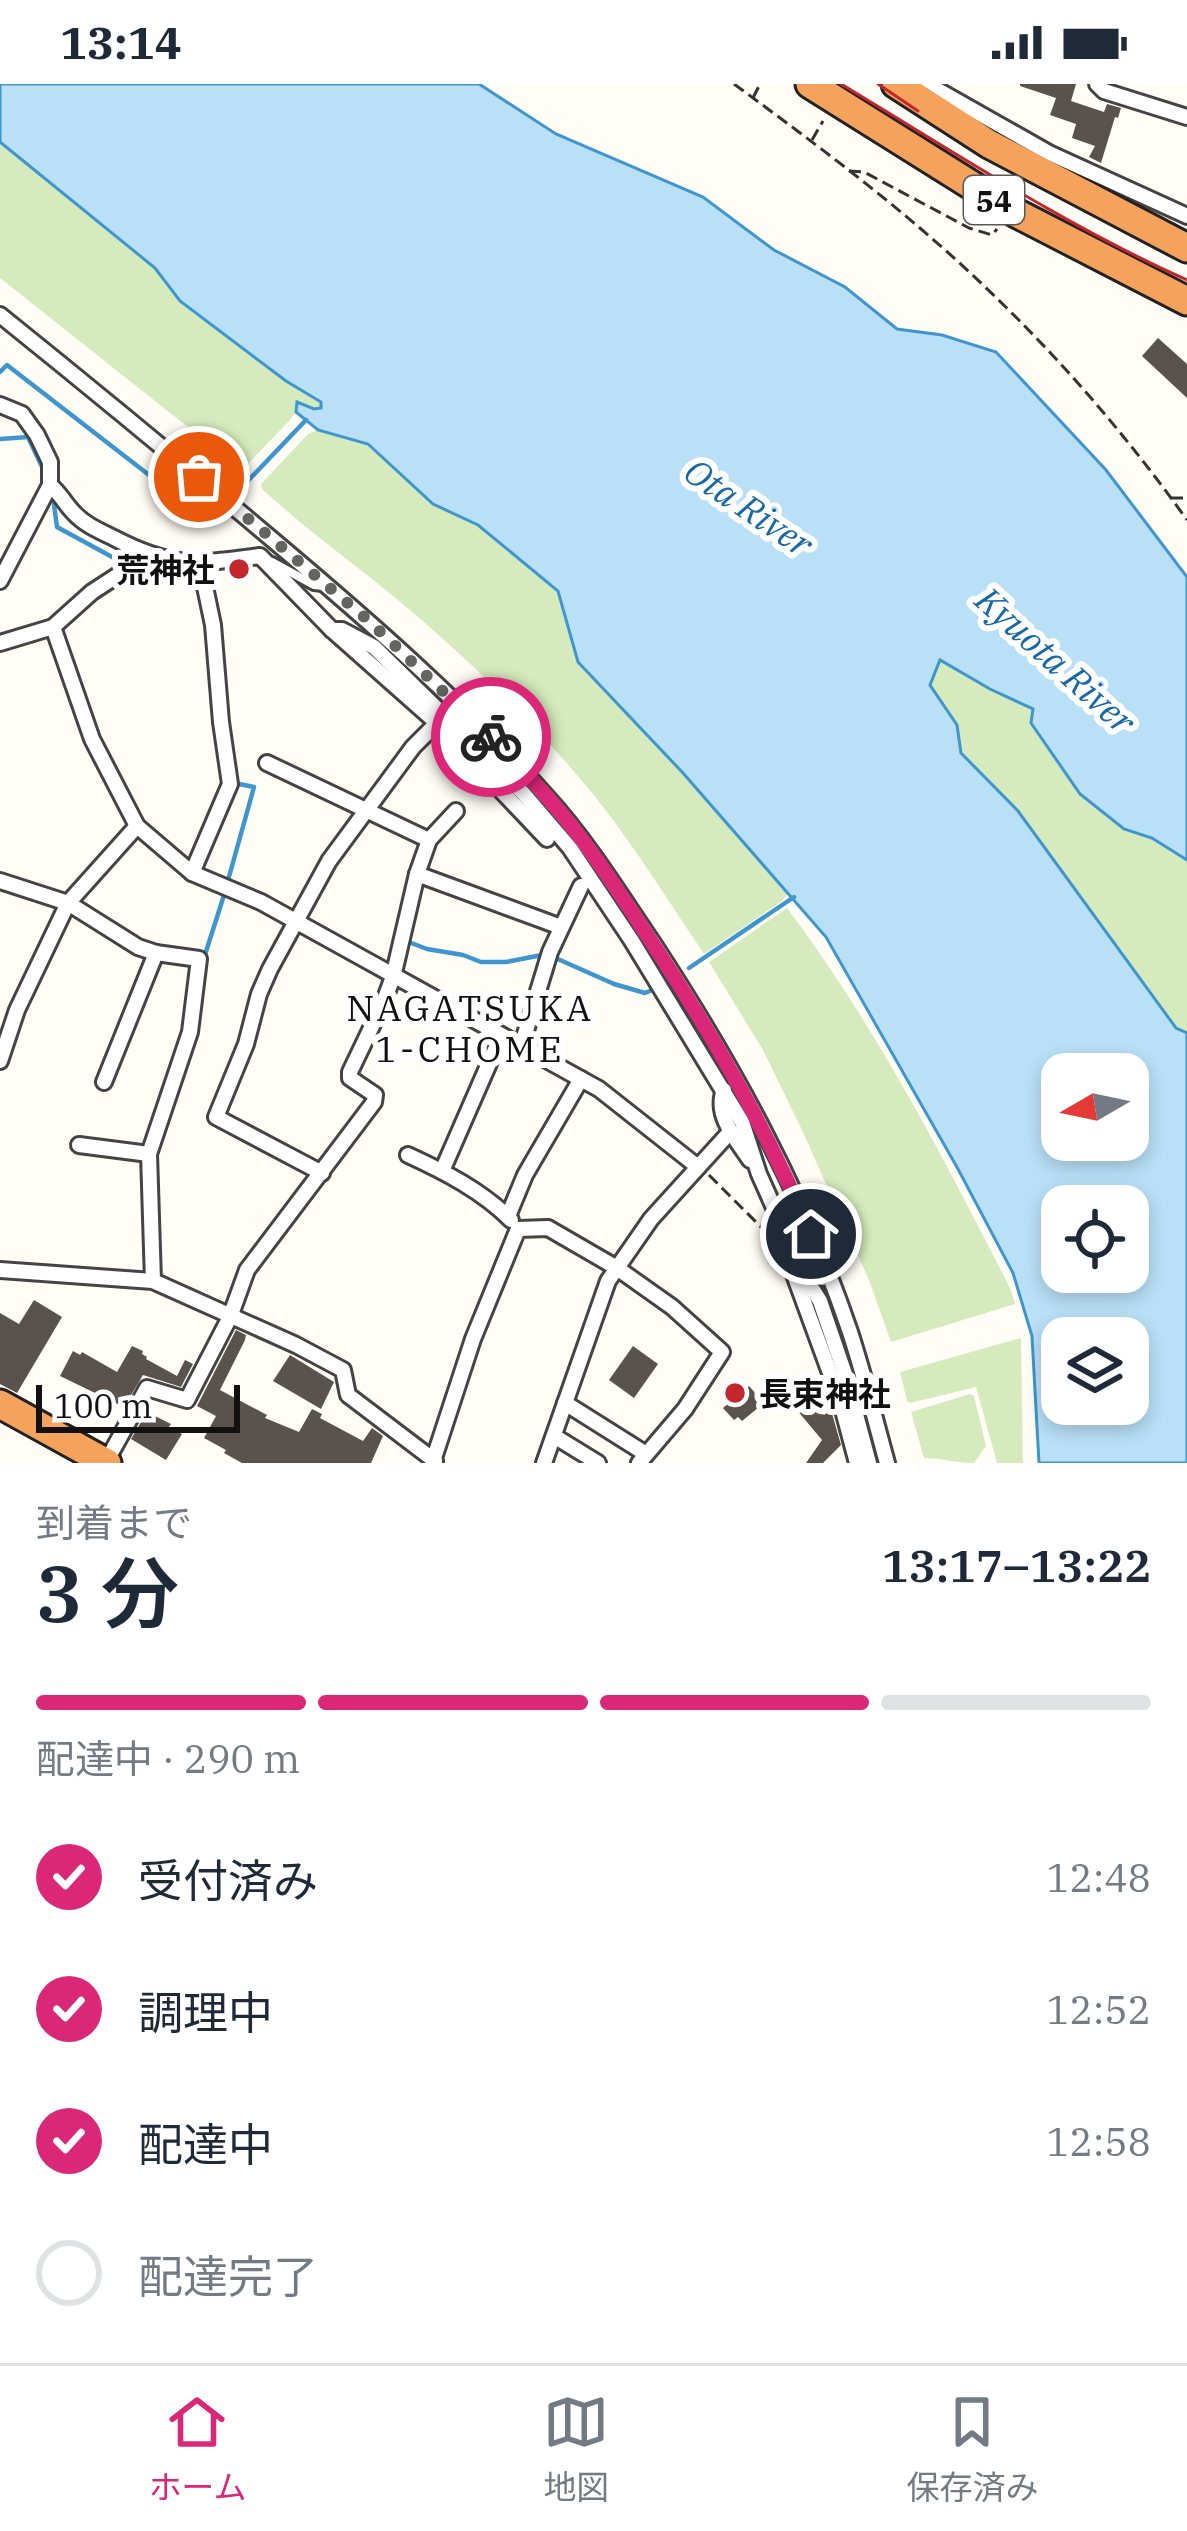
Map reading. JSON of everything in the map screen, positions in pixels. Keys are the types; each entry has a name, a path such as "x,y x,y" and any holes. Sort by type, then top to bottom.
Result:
{"highway":[{"name":"54","path":"786,84 1016,213 1187,301"},
{"name":"54","path":"810,84 829,111"},
{"name":"54","path":"896,84 1181,231"},
{"path":"0,1404 106,1463"}],"street":[{"path":"927,84 997,137"},
{"path":"1097,84 1104,91 1187,117"},
{"path":"0,315 329,588 475,720 549,799 604,869 737,1077 783,1167 839,1302 887,1463"},
{"path":"0,405 22,414 50,462 50,484 0,581"},
{"path":"50,484 88,525 142,553 185,563 260,556 332,630 437,723 547,839"},
{"path":"0,643 53,627 92,592 135,564 142,553"},
{"path":"192,873 230,784 213,625 200,563"},
{"path":"53,627 92,739 136,826 192,873 261,902 599,1089 699,1166"},
{"path":"332,630 342,630 374,647 523,793 570,848 632,940 742,1122 759,1174 820,1300 869,1463"},
{"path":"322,1173 217,1117 260,994 329,861 413,747 437,723"},
{"path":"267,763 429,840"},
{"path":"106,1463 147,1388 187,1400 230,1316 247,1270 374,1102 375,1095 350,1078 350,1072 393,976 429,840 456,811"},
{"path":"0,1060 17,1010 68,903 136,826"},
{"path":"417,874 561,927"},
{"path":"0,881 68,903 138,947 199,959 190,1032 149,1154 153,1281"},
{"path":"521,1047 550,952 581,886"},
{"path":"104,1082 156,953"},
{"path":"442,1171 501,1036"},
{"path":"0,1270 153,1281 343,1370 348,1395 435,1461 525,1175 581,1079"},
{"path":"724,1090 720,1101 730,1132 839,1302"},
{"path":"544,1463 608,1281 651,1219 730,1132"},
{"path":"79,1145 149,1154"},
{"path":"408,1155 483,1196 513,1223 548,1228 617,1268 672,1307 722,1352 685,1409 643,1459 566,1403"},
{"path":"781,1246 841,1402 857,1463"},
{"path":"820,1300 818,1340 845,1377"},
{"path":"554,1436 598,1463"}],"lane":[{"path":"260,556 329,588"}],"path":[{"path":"734,84 847,170 982,284 1072,377 1147,464 1187,520"},
{"path":"753,98 760,84"},
{"path":"811,142 829,111"},
{"path":"847,170 864,172 969,228 992,235 997,229"},
{"path":"1172,498 1187,498"},
{"path":"699,1166 781,1246"}],"green space":[{"path":"0,142 155,268 180,301 321,402 322,408 298,403 290,420 242,470 0,278"},
{"path":"318,430 368,444 433,503 478,525 558,592 578,662 683,773 787,894 782,901 704,954 616,824 529,722 412,612 262,489 261,484 308,434"},
{"path":"939,659 1034,709 1124,829 1152,838 1187,860 1187,1033 1176,1028 1018,811 961,753 956,725 930,685"},
{"path":"787,908 850,999 907,1094 1015,1304 891,1342 869,1280 801,1128 763,1050 709,962"},
{"path":"1021,1338 1023,1463 997,1463 976,1387 907,1401 900,1372"},
{"path":"970,1394 986,1446 974,1463 924,1458 911,1412"}],"water":[{"path":"0,84 479,84 556,134 703,197 774,250 845,287 897,329 942,335 996,352 1106,470 1187,577 1187,860 1152,838 1124,829 1080,794 1031,723 1033,709 940,660 930,685 957,725 961,753 1018,811 1176,1028 1187,1033 1187,1463 1039,1463 1032,1336 1013,1273 826,937 683,773 578,662 558,591 478,525 433,504 368,444 318,430 296,412 297,402 314,409 321,408 321,402 180,301 155,268 0,142"}],"building":[{"path":"1020,84 1076,84 1071,101 1104,112 1107,104 1121,108 1101,163 1089,157 1095,146 1072,138 1076,124 1050,115 1056,98"},
{"path":"1158,338 1187,364 1187,398 1142,356"},
{"path":"34,1300 62,1317 17,1393 0,1384 0,1313 19,1324"},
{"path":"236,1330 246,1335 245,1340 220,1390 299,1432 312,1409 363,1441 372,1428 383,1436 371,1463 242,1463 204,1438 216,1416 197,1406"},
{"path":"132,1346 177,1376 185,1360 193,1364 181,1387 143,1375 124,1407 60,1376 73,1351 117,1372"},
{"path":"633,1346 658,1364 634,1398 609,1380"},
{"path":"290,1355 334,1382 321,1409 273,1381"},
{"path":"749,1386 764,1403 742,1421 734,1420 723,1408"},
{"path":"798,1389 811,1408 814,1405 824,1415 831,1410 841,1445 823,1463 806,1463 822,1440 786,1397"},
{"path":"147,1412 182,1434 166,1460 131,1439"}],"waterway":[{"path":"0,372 7,365 206,524 211,519"},
{"path":"242,487 306,420"},
{"path":"0,439 28,437 44,471"},
{"path":"53,497 57,527 125,564"},
{"path":"135,572 196,576 198,581"},
{"path":"227,884 254,787 234,783"},
{"path":"203,961 225,892"},
{"path":"689,968 794,897"},
{"path":"406,941 481,962 542,955"},
{"path":"551,956 614,984 645,993 652,990"},
{"path":"155,1159 164,1130"},
{"path":"157,1194 159,1255"}],"tram line":[{"path":"841,84 1054,212 1187,280"},
{"path":"878,84 918,111"}],"way so far":[{"path":"199,477 369,621 491,737"}],"place":[{"name":"荒神社","path":"239,569"},
{"name":"長束神社","path":"735,1393"}],"district":[{"name":"NAGATSUKA 1-CHOME","path":"470,1028"}],"route":[{"path":"491,737 549,799 604,869 679,982 737,1077 811,1234"}],"water label":[{"name":"Ota River","path":"749,507"},
{"name":"Kyuota River","path":"1056,660"}]}
